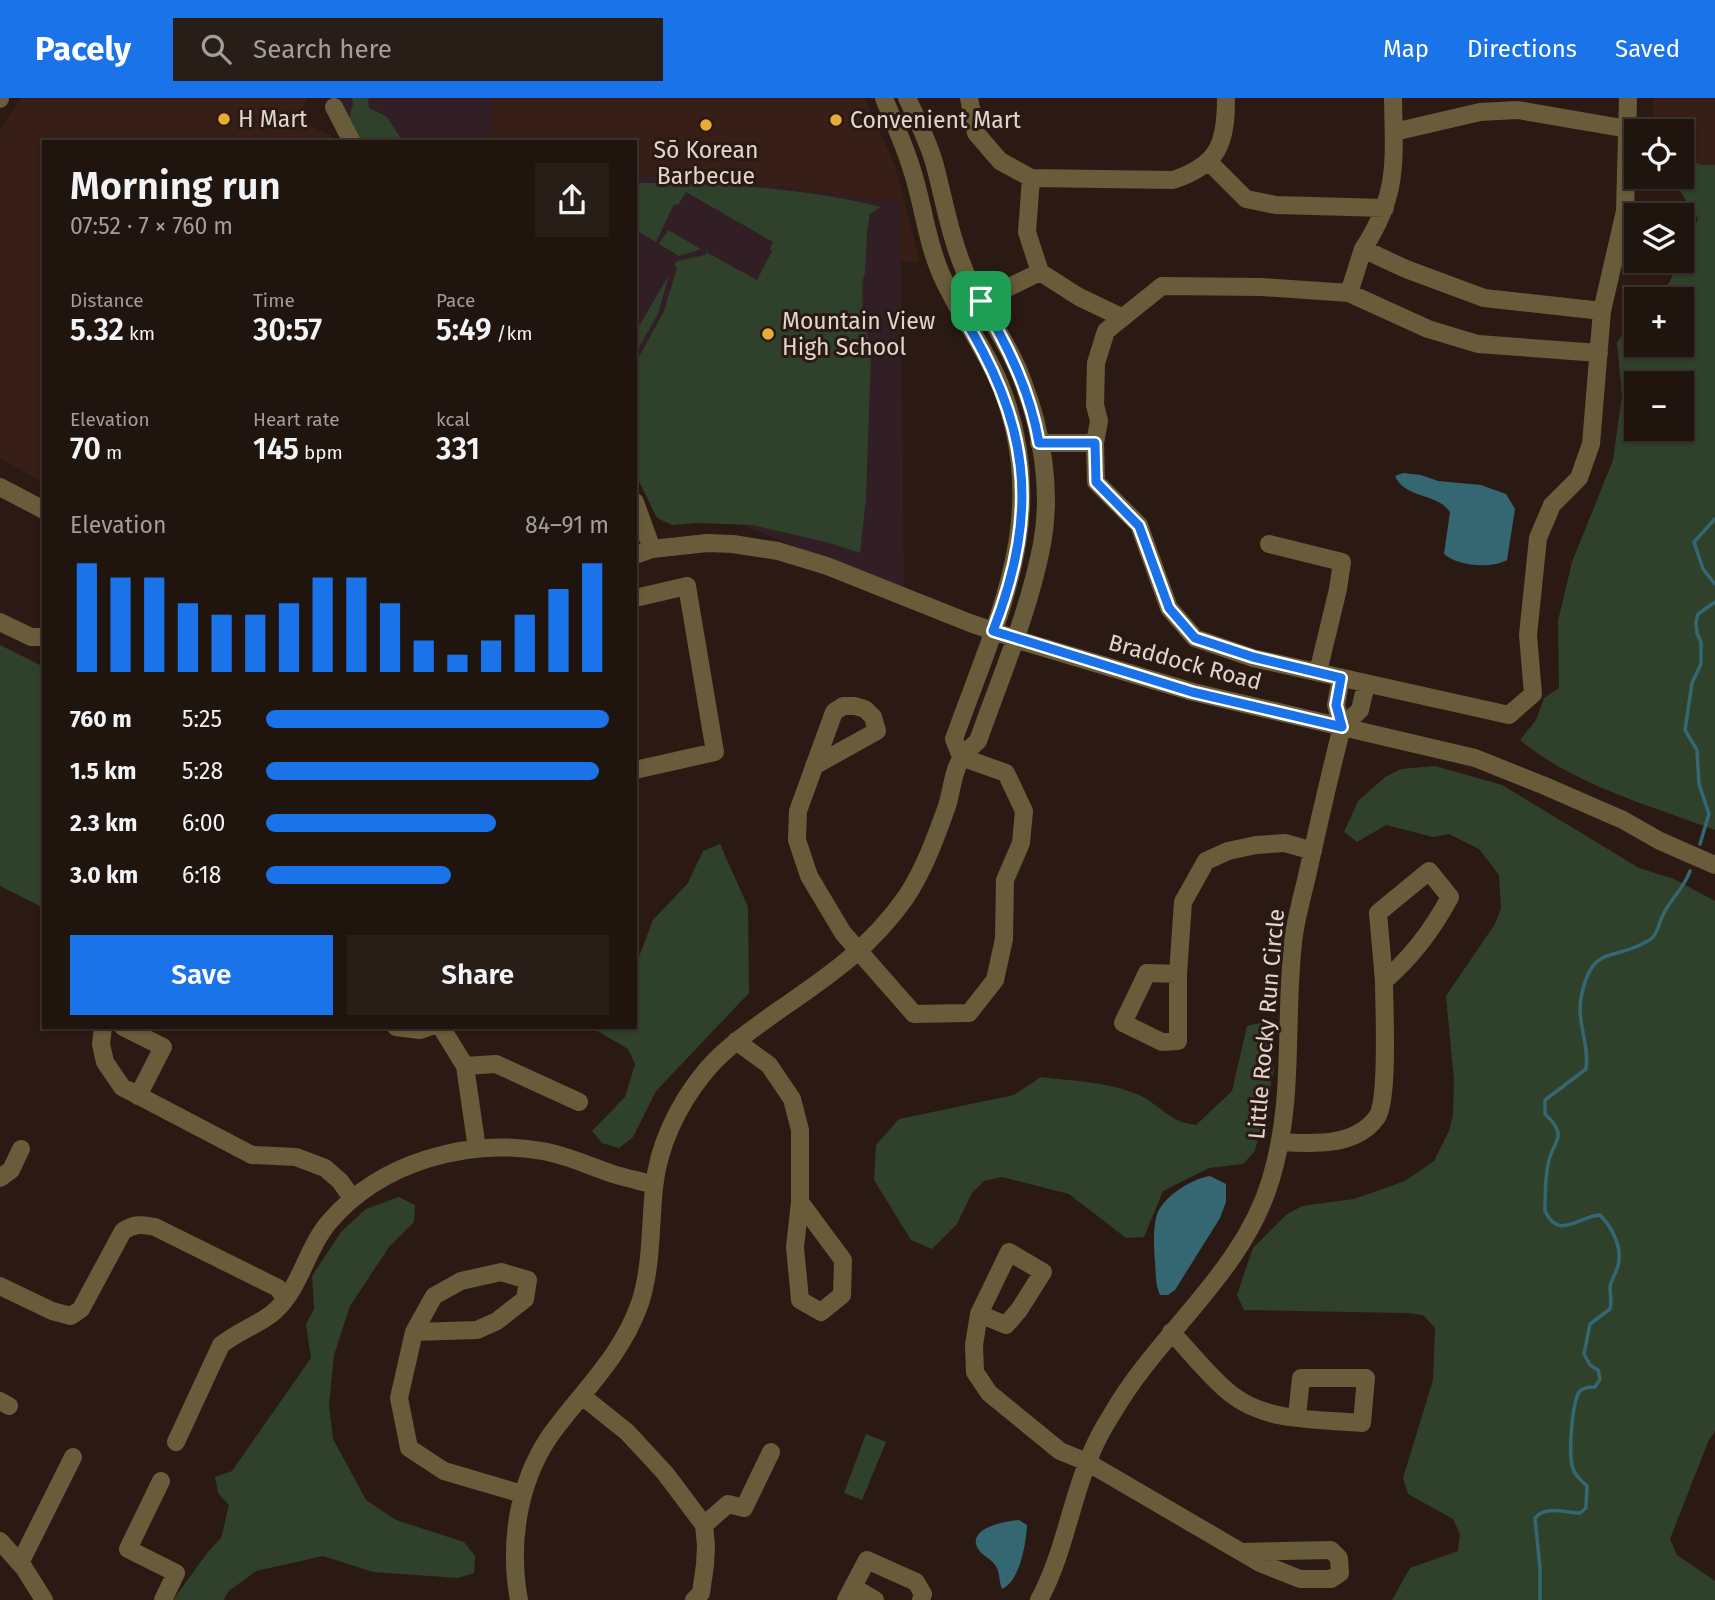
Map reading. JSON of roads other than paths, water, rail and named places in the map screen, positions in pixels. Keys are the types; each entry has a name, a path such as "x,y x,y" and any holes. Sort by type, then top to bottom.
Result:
{"street":[{"path":"814,766 798,811 797,840 809,876 843,933 914,1014 970,1013 995,980 1003,939 1004,880 1021,843 1024,811 1006,773 961,757 954,739 1003,604 1019,543 1021,470 1013,424 1000,386 980,343 941,274 933,253 912,168 884,98"},
{"path":"519,1600 514,1557 522,1494 545,1444 609,1363 623,1341 641,1300 648,1265 654,1185 666,1139 686,1097 706,1070 736,1041 859,952 901,905 925,863 948,803 961,757 978,741 1029,595 1042,542 1044,474 1036,421 1023,380 1001,334 967,275 954,241 933,160 922,128 907,98"},
{"path":"969,98 976,133 1000,161 1031,178 1173,180 1194,173 1209,162 1220,145 1226,125 1226,98"},
{"path":"1349,293 1363,249 1377,228 1394,178 1393,98"},
{"path":"1628,98 1628,119"},
{"path":"334,107 351,140"},
{"path":"1394,132 1480,112 1518,110 1624,128"},
{"path":"1209,162 1246,200 1276,205 1385,208"},
{"path":"1031,178 1027,232 1040,272 1121,317"},
{"path":"1599,353 1478,344 1428,329 1349,293 1262,286 1162,286 1106,331 1096,363 1096,405 1099,421 1095,443 1096,482 1139,526 1169,608 1195,638 1253,657 1318,673 1509,715 1533,694 1528,635 1538,538 1552,505 1579,478 1591,444 1599,353 1602,312 1625,211 1626,189"},
{"path":"1363,249 1406,269 1484,298 1602,312"},
{"path":"959,310 1040,272"},
{"path":"1039,443 1095,443"},
{"path":"0,487 42,509"},
{"path":"637,513 644,552"},
{"name":"Braddock Road","path":"644,552 707,543 778,551 827,566 1015,639 1192,692 1447,750 1509,771 1623,820 1660,841 1715,865"},
{"path":"1269,544 1342,562 1318,673"},
{"path":"637,598 687,586 715,751 637,770"},
{"path":"0,622 31,637 42,637"},
{"path":"1341,678 1336,705 1342,727 1360,710 1366,684"},
{"name":"Little Rocky Run Circle","path":"1039,1600 1062,1544 1087,1462 1111,1415 1129,1385 1207,1292 1242,1243 1261,1205 1281,1142 1286,1103 1293,941 1342,727"},
{"path":"1178,974 1182,902 1206,861 1228,851 1256,845 1285,843 1313,851"},
{"path":"1281,1142 1307,1144 1342,1140 1364,1130 1378,1115 1385,1081 1384,981 1378,913 1429,871 1450,897 1437,921 1407,961 1384,981"},
{"path":"103,1029 105,1062 122,1087 252,1155 296,1157 325,1168 341,1181 352,1198"},
{"path":"127,1029 163,1047 138,1096"},
{"path":"442,1029 465,1066 477,1149"},
{"path":"736,1041 769,1065 792,1099 800,1130 800,1202 795,1247 800,1300 821,1312 842,1295 843,1260 800,1202"},
{"path":"465,1066 496,1064 579,1102"},
{"path":"176,1442 222,1345 274,1311 285,1298 324,1228 352,1198 403,1167 445,1153 502,1147 545,1151 654,1185"},
{"path":"0,1178 11,1170 21,1149"},
{"path":"0,1286 52,1311 71,1316 81,1309 123,1231 133,1225 143,1224 155,1227 278,1288 285,1298"},
{"path":"414,1332 477,1330 497,1321 525,1299 528,1280 501,1272 461,1281 434,1296 414,1332 399,1398 409,1448 444,1471 522,1494"},
{"path":"979,1314 974,1345 975,1372 989,1393 1060,1451 1087,1462 1260,1563 1300,1579 1331,1579 1340,1573 1339,1558 1331,1550 1242,1552"},
{"path":"1171,1332 1232,1395 1259,1409 1297,1418"},
{"path":"582,1396 627,1432 665,1473 704,1525 705,1565 701,1593 694,1600"},
{"path":"704,1525 728,1504 744,1508 771,1451"},
{"path":"20,1563 73,1457"},
{"path":"161,1481 128,1549 176,1573 163,1600"},
{"path":"0,1541 20,1563 44,1600"},
{"path":"875,1600 849,1594 867,1560 916,1581 923,1594 921,1600"}],"water":[{"path":"1403,473 1438,481 1481,485 1506,494 1515,509 1507,560 1492,565 1474,565 1465,564 1444,554 1450,512 1438,502 1406,489 1395,476"},
{"path":"1210,1176 1226,1184 1226,1202 1220,1218 1175,1290 1168,1295 1160,1295 1156,1283 1154,1246 1155,1223 1159,1211 1163,1203 1177,1191"},
{"path":"1019,1520 1027,1525 1023,1551 1018,1570 1002,1589 997,1568 979,1550 976,1540 978,1534 990,1526"}],"waterway":[{"path":"1715,519 1694,542 1703,569 1715,584"},
{"path":"1700,844 1709,814 1699,784 1697,750 1685,730 1692,683 1701,664 1701,642 1696,622 1698,614 1715,602"},
{"path":"1540,1600 1535,1518 1545,1512 1580,1513 1586,1508 1587,1486 1573,1469 1573,1418 1579,1392 1595,1387 1600,1379 1598,1370 1590,1365 1584,1354 1590,1324 1610,1309 1610,1287 1619,1259 1615,1238 1600,1215 1563,1226 1551,1220 1545,1211 1547,1171 1558,1134 1553,1122 1545,1114 1545,1100 1586,1069 1580,1003 1586,978 1592,967 1605,957 1652,938 1690,871"}],"place":[{"name":"H Mart","path":"224,119"},
{"name":"Convenient Mart","path":"836,120"},
{"name":"Sō Korean Barbecue","path":"706,125"},
{"name":"Mountain View High School","path":"768,334"}]}
